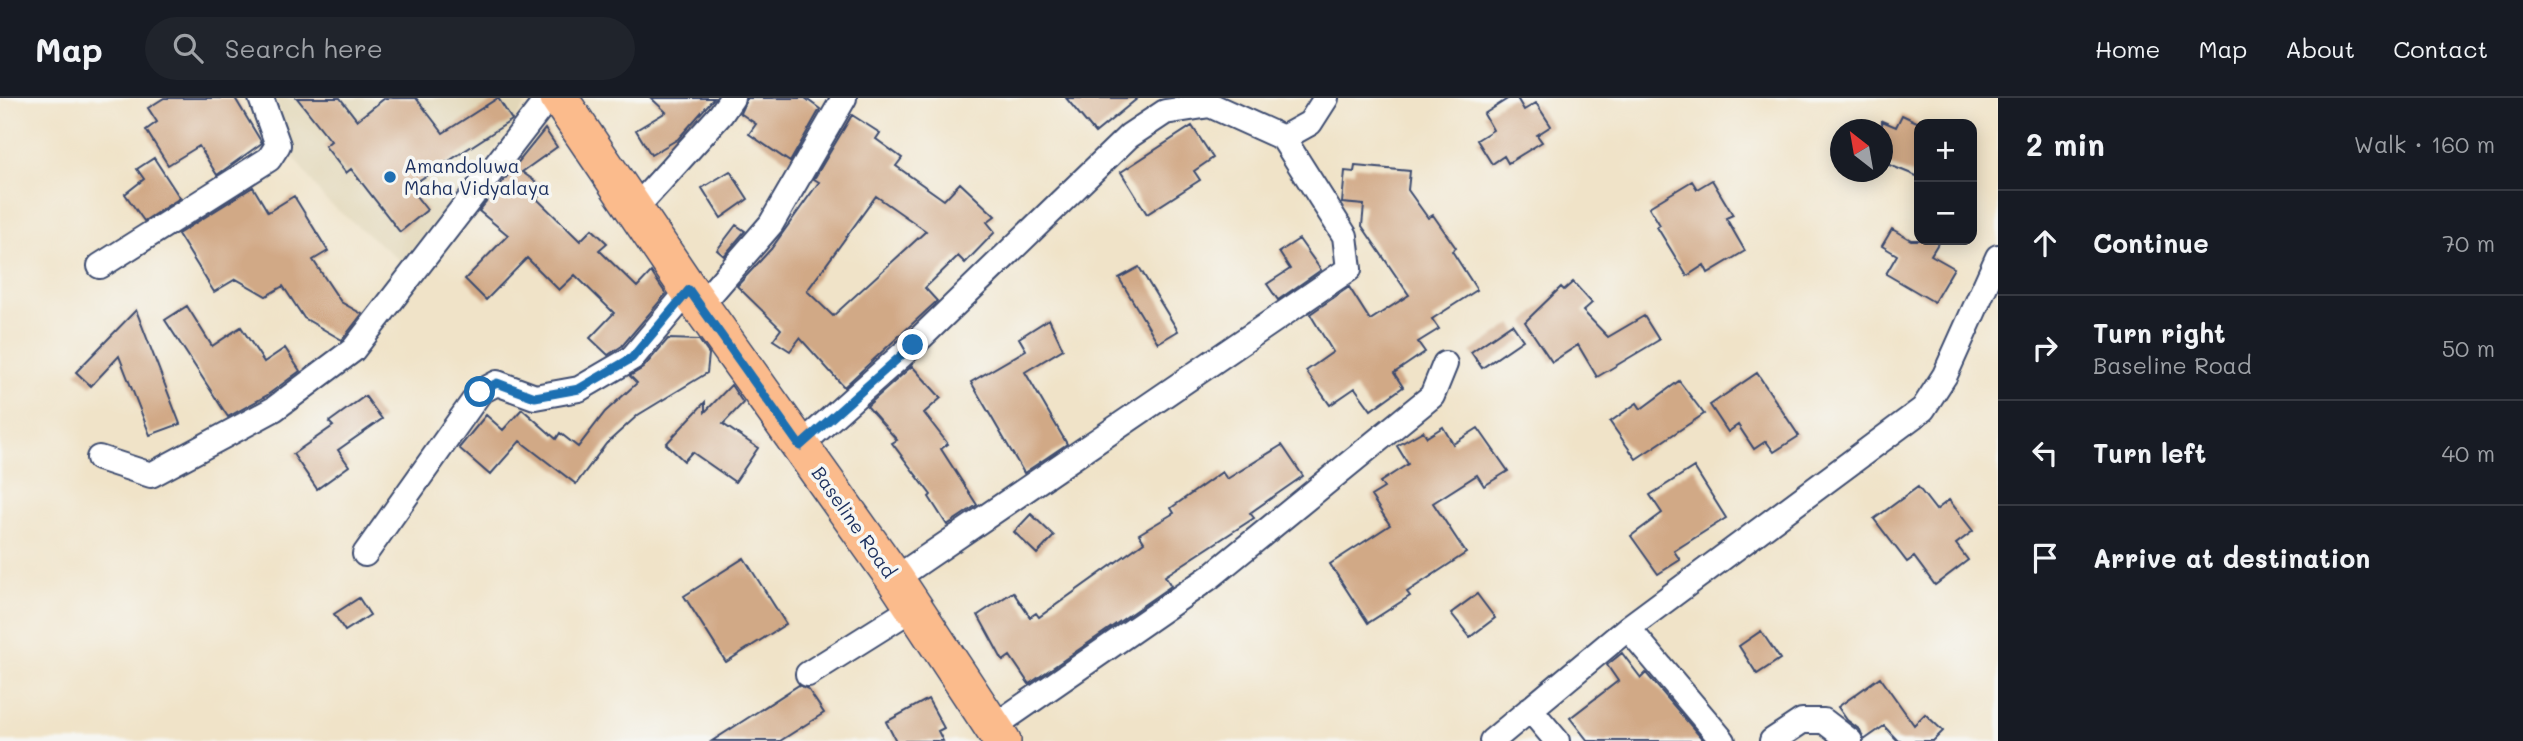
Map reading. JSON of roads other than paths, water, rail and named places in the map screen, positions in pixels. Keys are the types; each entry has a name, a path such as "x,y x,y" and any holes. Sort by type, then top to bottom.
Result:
{"main road":[{"name":"Baseline Road","path":"559,98 695,298 904,593 997,737"}],"street":[{"path":"100,266 269,159 278,145 261,98"},
{"path":"99,458 151,475 274,409 353,350 548,98"},
{"path":"634,210 721,114 732,98"},
{"path":"365,554 480,392 497,383 535,397 579,389 632,358 771,224 844,98"},
{"path":"1283,138 1310,123 1326,98"},
{"path":"800,446 913,345 1129,136 1165,112 1210,105 1283,138 1345,236 1349,269 904,593 808,674"},
{"path":"1492,741 1628,628 1923,409 1945,375 1998,257"},
{"path":"997,737 1210,577 1432,396 1445,364"},
{"path":"1628,628 1723,741"},
{"path":"1530,709 1556,741"},
{"path":"1772,741 1802,721 1824,720 1850,741"}],"place":[{"name":"Amandoluwa Maha Vidyalaya","path":"390,177"}]}
